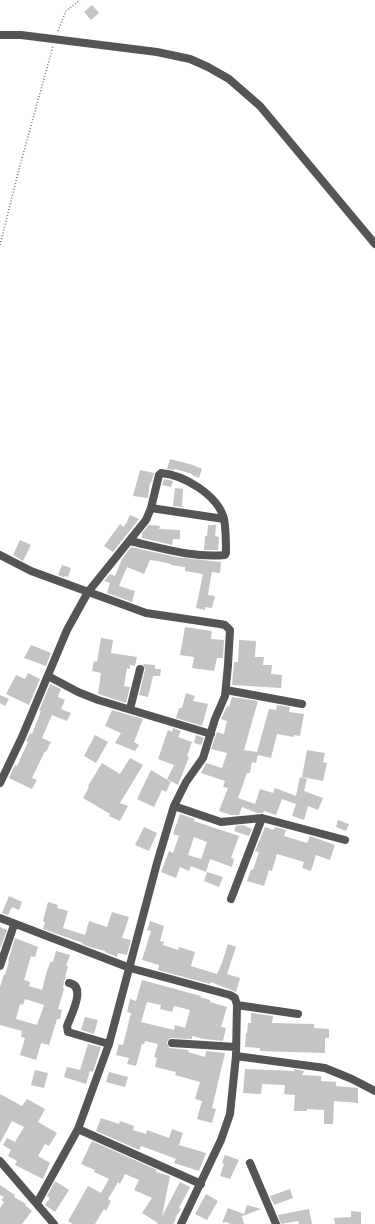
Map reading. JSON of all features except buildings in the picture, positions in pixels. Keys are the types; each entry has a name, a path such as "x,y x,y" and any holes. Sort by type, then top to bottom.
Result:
{"street":[{"path":"0,35 55,38 69,42 157,52 183,58 208,67 229,79 260,106 375,244"},
{"path":"0,783 22,737 67,630 88,592 146,520 152,508 159,475 161,473 168,474 189,481 198,487 216,505 224,518 226,546 225,555 215,556 175,551 130,541"},
{"path":"152,508 224,518"},
{"path":"0,555 31,571 146,614 225,625 230,630 226,690 203,758 186,782 174,806 157,863 109,1044 78,1129 37,1204"},
{"path":"130,709 140,669"},
{"path":"48,676 78,692 98,700 211,734"},
{"path":"226,690 302,704"},
{"path":"174,806 220,822 262,818 345,840"},
{"path":"231,899 262,818"},
{"path":"0,918 14,925 130,968 230,995 235,998 237,1005 236,1052 230,1114 221,1140 181,1224"},
{"path":"0,966 14,925"},
{"path":"69,983 74,984 77,987 78,994 67,1026 68,1032 109,1044"},
{"path":"237,1005 298,1014"},
{"path":"172,1043 236,1052 325,1068 375,1091"},
{"path":"78,1129 201,1184"},
{"path":"0,1161 54,1224"},
{"path":"250,1163 276,1224"}],"path":[{"path":"0,245 55,38 66,11 80,0"}]}
